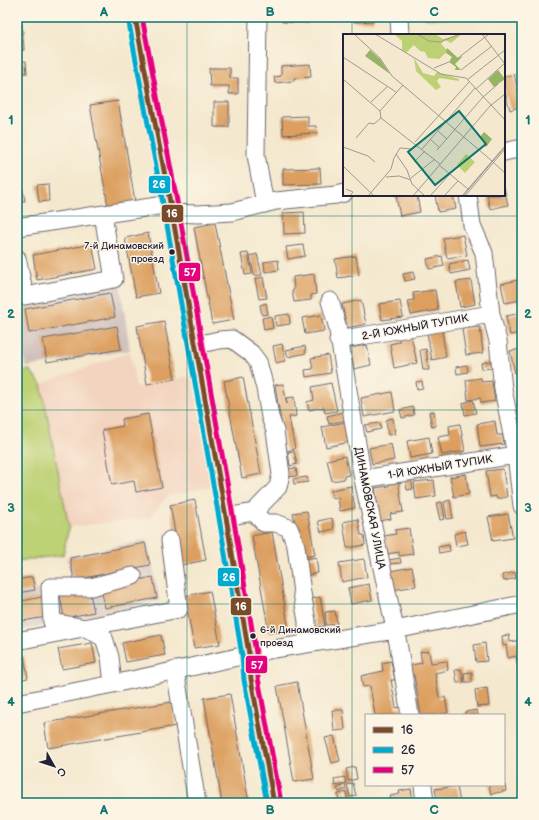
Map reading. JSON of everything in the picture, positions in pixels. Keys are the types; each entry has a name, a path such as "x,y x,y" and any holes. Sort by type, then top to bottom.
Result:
{"street":[{"path":"135,17 172,208 249,654 251,679 274,803"},
{"path":"258,17 256,155 265,204"},
{"path":"399,17 400,34"},
{"path":"505,152 522,148"},
{"path":"17,228 103,215 172,208 198,214 232,212 276,201 343,193"},
{"path":"468,196 472,225 484,253 491,314 498,341 503,389 516,455 522,506"},
{"path":"17,258 25,296 114,279 103,215"},
{"name":"ДИНАМОВСКАЯ УЛИЦА","path":"330,301 337,325 338,340 363,479 395,630 410,714"},
{"name":"2-Й ЮЖНЫЙ ТУПИК","path":"338,340 491,314"},
{"path":"196,345 232,339 250,353 258,362 265,388 270,417 275,431 281,474 278,487 267,501 254,512 226,517"},
{"name":"1-Й ЮЖНЫЙ ТУПИК","path":"363,479 516,455"},
{"path":"254,512 264,523 276,523 289,528 296,546 307,621 307,643"},
{"path":"17,641 179,609 170,540"},
{"path":"113,684 110,657 104,638 86,628 52,622 50,587 91,587 133,576"},
{"path":"17,703 113,684 274,648 395,630 522,604"},
{"path":"175,670 197,803"},
{"path":"423,786 425,803"}],"shaded area":[{"path":"120,283 130,350 26,367 17,322 17,302"},
{"path":"130,352 136,387 193,376 211,487 168,496 149,518 69,527 41,384"},
{"path":"147,540 160,601 17,631 17,594 72,584 67,557"}],"green space":[{"path":"30,370 41,384 69,527 63,555 17,561 17,372"}],"building":[{"path":"283,17 309,17 309,23 282,22"},
{"path":"353,17 373,17 374,21 354,22"},
{"path":"425,17 448,17 448,19 425,20"},
{"path":"471,17 507,17 507,18 471,20"},
{"path":"17,20 21,20 23,33 17,34"},
{"path":"17,35 23,35 24,50 17,50"},
{"path":"26,61 27,73 18,73 18,62"},
{"path":"310,64 311,77 294,78 294,81 275,83 274,77 281,76 281,66"},
{"path":"209,68 230,68 230,78 238,78 238,94 229,94 229,86 210,86"},
{"path":"514,74 522,106 510,110 505,92 505,77"},
{"path":"118,101 136,207 109,212 90,105"},
{"path":"214,102 229,102 229,127 214,127"},
{"path":"308,116 308,126 316,126 317,133 283,135 282,117"},
{"path":"18,142 20,157 17,157"},
{"path":"320,168 321,184 283,185 283,169"},
{"path":"17,176 20,176 25,201 17,202"},
{"path":"48,184 49,201 39,202 37,185"},
{"path":"505,192 508,205 490,209 487,196 505,196"},
{"path":"396,196 417,196 420,212 400,216"},
{"path":"435,196 453,196 456,209 438,212"},
{"path":"304,212 305,233 284,234 283,213"},
{"path":"215,223 234,320 212,324 194,227"},
{"path":"148,233 159,293 136,297 125,238"},
{"path":"463,235 467,255 447,258 443,238"},
{"path":"92,244 97,269 37,280 33,255"},
{"path":"303,245 305,256 288,259 286,247"},
{"path":"248,253 252,274 245,275 241,254"},
{"path":"257,254 262,275 254,276 250,256"},
{"path":"356,256 359,275 338,278 335,259"},
{"path":"442,256 444,266 429,269 427,259"},
{"path":"278,260 279,270 265,272 264,262"},
{"path":"468,260 470,270 451,274 449,264"},
{"path":"413,272 415,279 405,281 403,274"},
{"path":"314,274 316,294 311,295 311,300 294,302 292,291 294,290 293,277"},
{"path":"263,277 267,298 259,299 255,279"},
{"path":"471,280 475,304 460,307 456,282"},
{"path":"517,280 521,300 505,303 501,284"},
{"path":"435,290 438,310 411,315 408,301 414,300 413,293"},
{"path":"110,293 115,317 29,333 25,309"},
{"path":"361,300 366,324 347,328 342,304"},
{"path":"400,301 403,317 382,320 379,304"},
{"path":"266,303 268,314 262,315 260,305"},
{"path":"522,313 522,333 510,335 506,316"},
{"path":"289,314 290,324 276,326 275,316"},
{"path":"321,315 324,331 305,334 302,318"},
{"path":"271,316 273,328 264,330 262,318"},
{"path":"164,321 175,379 147,384 137,326"},
{"path":"117,326 121,349 47,362 43,339"},
{"path":"480,327 483,353 466,355 462,329"},
{"path":"442,331 446,357 432,360 427,333"},
{"path":"411,335 417,363 394,368 390,344 399,342 399,337"},
{"path":"282,344 285,361 276,363 273,346"},
{"path":"367,345 371,365 354,369 350,348"},
{"path":"305,346 306,353 288,357 286,350"},
{"path":"426,349 429,370 423,370 420,350"},
{"path":"522,349 522,371 515,373 510,351"},
{"path":"328,355 331,373 306,377 305,370 313,369 311,358"},
{"path":"491,361 492,368 482,369 481,363"},
{"path":"467,365 468,372 457,374 456,367"},
{"path":"243,377 261,474 242,478 224,381"},
{"path":"481,378 482,382 492,381 495,401 481,403 480,398 468,400 466,380"},
{"path":"422,381 423,388 417,389 416,382"},
{"path":"331,383 337,411 325,413 324,407 309,410 307,402 314,400 312,387"},
{"path":"283,384 287,404 286,398 294,397 296,416 289,417 295,449 286,451 275,385"},
{"path":"392,392 395,411 364,417 361,398"},
{"path":"473,400 476,413 465,415 463,403"},
{"path":"522,403 522,419 520,419 517,404"},
{"path":"413,407 414,415 402,418 400,410"},
{"path":"434,411 436,426 432,427 429,412"},
{"path":"343,412 345,420 329,424 327,416"},
{"path":"148,414 162,487 136,492 134,481 112,485 102,430 123,426 122,419"},
{"path":"393,418 395,434 388,435 386,420"},
{"path":"495,421 497,435 503,435 504,444 480,447 477,424"},
{"path":"345,422 350,442 326,447 322,427"},
{"path":"380,423 381,429 367,432 365,425"},
{"path":"460,424 465,451 442,455 438,437 450,435 449,426"},
{"path":"429,437 432,454 410,458 407,441"},
{"path":"391,444 394,460 372,464 369,448"},
{"path":"294,451 297,464 290,466 288,452"},
{"path":"345,456 349,475 344,476 344,479 332,481 327,460"},
{"path":"296,468 297,476 287,477 286,469"},
{"path":"503,469 507,497 497,499 496,496 490,497 486,471"},
{"path":"466,474 469,494 454,497 450,477"},
{"path":"307,477 308,482 294,484 293,479"},
{"path":"405,477 411,477 413,489 407,490"},
{"path":"398,479 403,512 390,514 391,519 380,521 375,488 390,486 389,480"},
{"path":"434,480 436,496 416,499 414,482"},
{"path":"351,486 355,508 340,511 338,497 332,498 331,490"},
{"path":"195,500 206,560 181,565 170,505"},
{"path":"450,500 453,518 447,519 444,502"},
{"path":"442,502 445,519 440,520 436,503"},
{"path":"307,511 315,555 305,557 299,528 296,528 293,513"},
{"path":"508,514 513,538 493,541 488,517"},
{"path":"332,518 334,529 321,532 318,521"},
{"path":"358,519 361,535 364,535 365,545 347,548 343,522"},
{"path":"409,528 413,554 399,556 399,552 387,554 384,536 396,534 395,530"},
{"path":"465,531 468,544 456,546 454,534"},
{"path":"272,532 289,630 269,633 252,536"},
{"path":"145,543 150,565 74,580 70,558"},
{"path":"449,545 450,551 439,553 438,547"},
{"path":"316,557 318,573 307,575 305,559"},
{"path":"400,558 401,563 389,564 389,560"},
{"path":"364,559 367,577 342,582 339,563"},
{"path":"412,567 416,586 393,590 390,571"},
{"path":"515,572 516,578 504,581 502,575"},
{"path":"32,577 35,590 17,593 17,580"},
{"path":"153,577 157,598 105,608 101,588"},
{"path":"369,584 372,600 351,604 348,588"},
{"path":"89,589 94,612 64,618 60,595"},
{"path":"210,591 220,644 194,648 185,596"},
{"path":"42,597 46,617 17,622 17,602"},
{"path":"320,597 325,626 316,627 311,599"},
{"path":"335,611 337,624 326,625 325,612"},
{"path":"161,635 165,655 126,662 122,643"},
{"path":"509,635 510,642 522,640 522,688 516,656 508,658 506,645 503,646 502,636"},
{"path":"92,643 96,663 62,669 58,649"},
{"path":"485,643 487,661 476,662 474,645"},
{"path":"429,651 431,663 447,661 448,670 435,673 439,698 445,697 448,713 421,714 414,675 408,676 406,666 422,663 420,652"},
{"path":"24,656 28,678 17,680 17,657"},
{"path":"391,661 395,680 391,680 396,708 401,707 403,714 375,714 370,686 363,687 361,676 383,671 382,663"},
{"path":"461,669 464,682 457,683 455,670"},
{"path":"472,672 472,682 465,682 464,673"},
{"path":"297,682 314,779 294,782 277,686"},
{"path":"487,688 489,706 477,707 475,690"},
{"path":"230,694 249,803 222,803 204,698"},
{"path":"172,702 176,726 48,748 44,723"},
{"path":"332,710 343,710 345,730 334,731"},
{"path":"477,710 478,714 465,714 465,712"},
{"path":"334,736 340,761 332,763 325,738"},
{"path":"355,767 357,779 348,781 346,769"},
{"path":"345,777 346,784 335,786 334,779"},
{"path":"353,783 356,796 350,797 347,785"},
{"path":"345,785 346,789 339,792 337,788"},
{"path":"505,785 506,791 491,794 489,786"},
{"path":"457,786 460,803 438,803 435,789"},
{"path":"411,789 413,803 392,803 390,796 400,794 399,791"},
{"path":"346,792 348,803 339,803 338,794"}],"transit line":[{"name":"16","path":"135,17 172,213 226,517 249,654 251,679 274,803"},
{"name":"57","path":"142,17 179,212 233,516 256,653 258,678 281,802"},
{"name":"26","path":"128,18 165,214 219,518 242,655 244,680 267,803"}],"place":[{"name":"7-й Динамовский проезд","path":"172,252"},
{"name":"6-й Динамовский проезд","path":"253,636"}]}
